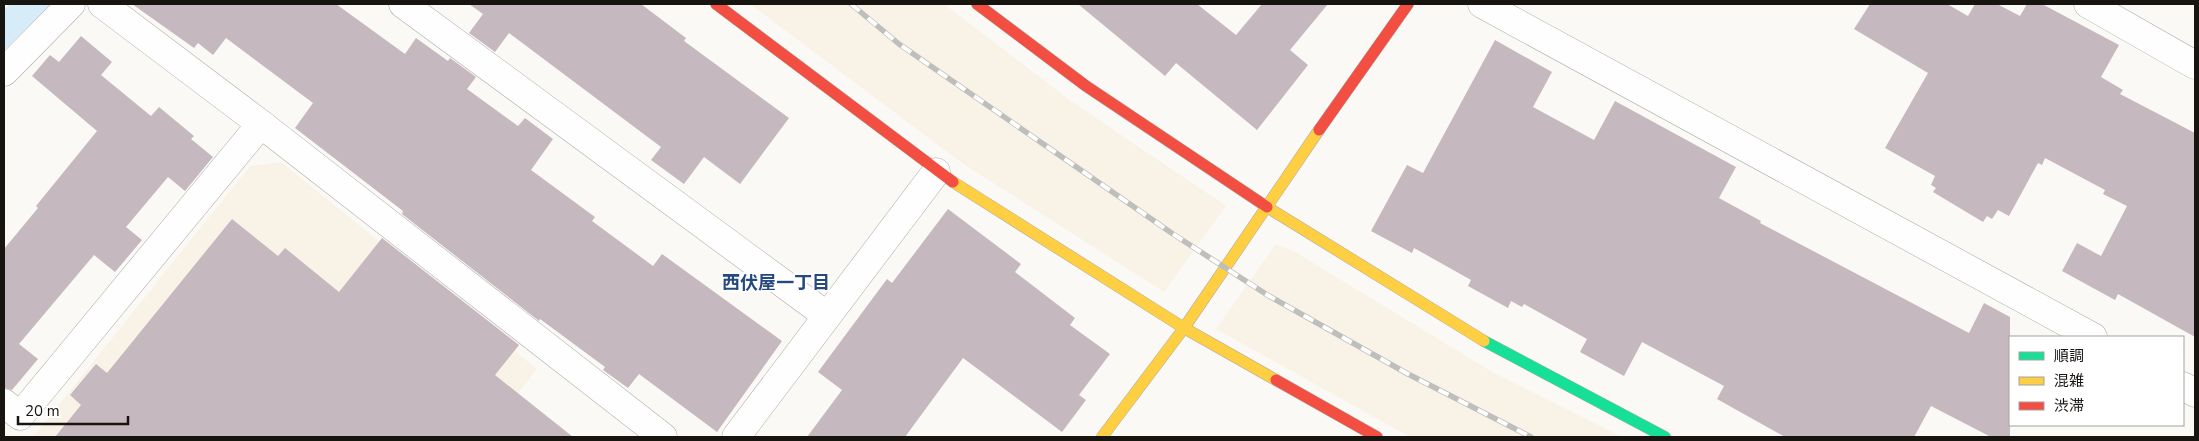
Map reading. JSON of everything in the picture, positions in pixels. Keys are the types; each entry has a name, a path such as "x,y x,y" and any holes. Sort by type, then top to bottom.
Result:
{"street":[{"path":"4,72 71,4"},
{"path":"102,4 261,124 651,434"},
{"path":"403,4 826,315"},
{"path":"716,4 936,172 1184,328 1377,437"},
{"path":"977,4 1086,86 1265,206 1505,354 1665,437"},
{"path":"1102,437 1184,328 1265,206 1408,4"},
{"path":"1482,4 2091,336"},
{"path":"2088,4 2195,66"},
{"path":"4,403 20,416 261,124"},
{"path":"736,437 826,315 936,172"}],"shaded area":[{"path":"750,4 944,4 1071,101 1226,206 1164,292 962,163"},
{"path":"281,162 537,369 484,437 33,437 250,166"},
{"path":"1276,244 1295,252 1494,373 1622,437 1410,437 1216,329"}],"water":[{"path":"10,4 51,4 4,51 4,10"}],"building":[{"path":"132,4 336,4 405,54 416,38 448,61 450,58 476,77 467,89 518,126 525,118 553,139 531,170 595,217 592,221 653,266 662,254 782,341 717,432 639,374 628,388 603,370 605,367 540,319 539,321 402,214 403,211 295,128 313,103 226,38 213,55 198,43 194,48"},
{"path":"469,4 641,4 686,38 684,41 789,118 740,184 704,157 684,184 651,160 661,147 509,33 495,52 469,33 483,14"},
{"path":"1078,4 1197,4 1236,35 1262,4 1328,4 1290,50 1308,65 1257,130 1176,63 1165,76"},
{"path":"1870,4 1947,4 1968,16 1975,4 1997,4 2020,16 2027,4 2042,4 2119,45 2101,77 2123,90 2120,94 2195,133 2195,337 2118,294 2115,300 2062,271 2077,243 2101,256 2127,206 2103,194 2105,190 2045,158 2042,165 2038,163 2009,216 1998,210 1992,219 1987,216 1983,222 1933,192 1936,188 1931,185 1935,176 1885,148 1928,73 1854,29"},
{"path":"81,36 112,62 101,75 151,116 159,107 194,136 191,139 213,157 185,191 168,177 126,227 142,240 115,272 94,255 19,344 38,359 12,390 4,388 4,249 97,131 32,76 50,55 59,62"},
{"path":"1495,40 1552,72 1533,107 1594,140 1615,101 1736,167 1719,198 1761,221 1760,223 1969,333 1984,303 2010,317 2010,437 1991,437 1931,406 1914,437 1785,437 1717,399 1724,386 1642,342 1624,376 1580,352 1587,339 1524,304 1522,307 1511,301 1508,308 1468,286 1471,280 1414,248 1412,253 1371,231 1407,165 1423,173"},
{"path":"948,209 1021,264 1015,272 1075,318 1070,325 1110,354 1079,395 1086,400 1062,432 963,358 905,437 807,437 842,390 818,372 887,279 892,283"},
{"path":"232,219 278,256 285,248 339,292 382,238 519,345 495,375 573,437 55,437 81,405 70,395 96,364 107,373"}],"railway":[{"path":"851,4 899,44 1173,234 1269,296 1408,374 1531,437"}],"traffic: fast":[{"path":"1484,341 1665,437"}],"traffic: slow":[{"path":"1102,437 1184,328 1319,130"},
{"path":"953,182 1184,328 1276,380"},
{"path":"1267,207 1484,341"}],"traffic: jam":[{"path":"716,4 953,182"},
{"path":"977,4 1086,86 1267,207"},
{"path":"1319,130 1408,4"},
{"path":"1276,380 1377,437"}],"district":[{"name":"西伏屋一丁目","path":"776,283"}]}
